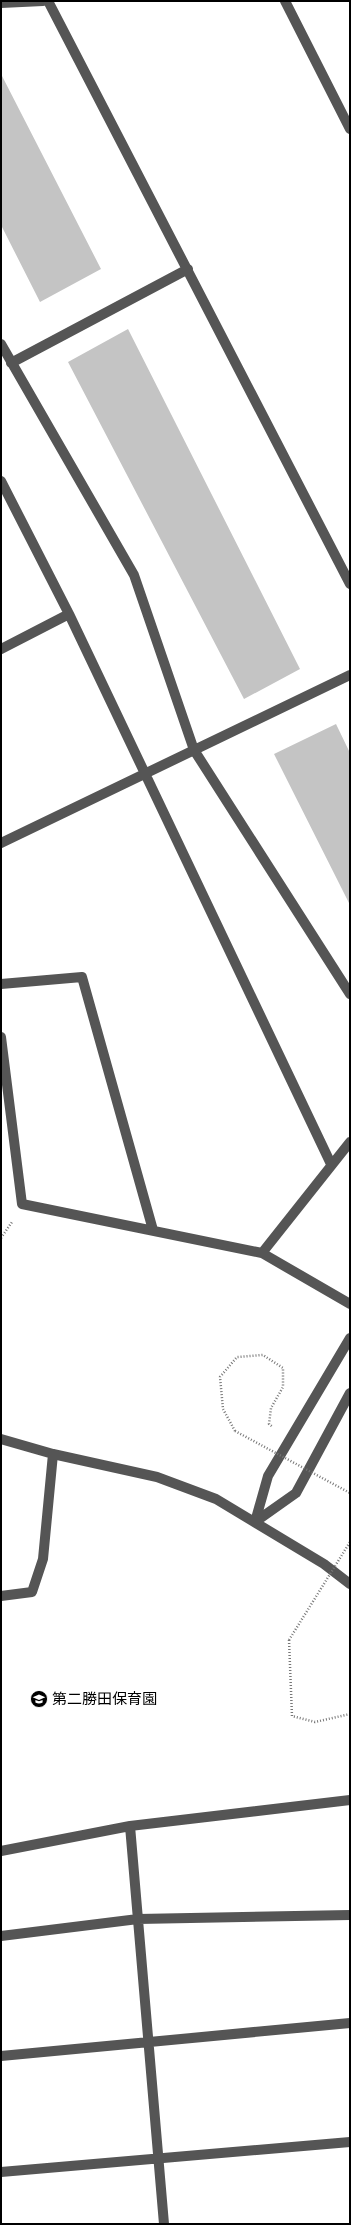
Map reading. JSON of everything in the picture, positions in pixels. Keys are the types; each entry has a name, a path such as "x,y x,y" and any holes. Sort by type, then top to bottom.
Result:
{"street":[{"path":"1,3 43,1"},
{"path":"48,1 188,268 350,584"},
{"path":"284,1 350,129"},
{"path":"11,363 188,268"},
{"path":"1,344 134,575 194,750 350,994"},
{"path":"1,481 69,614 144,775 331,1164"},
{"path":"1,649 69,614"},
{"path":"1,843 350,675"},
{"path":"1,984 82,977 153,1230"},
{"path":"1,1036 22,1204 262,1253 350,1304"},
{"path":"262,1253 331,1164 350,1142"},
{"path":"255,1522 268,1476 350,1338"},
{"path":"255,1522 296,1493 350,1393"},
{"path":"1,1439 53,1454 157,1477 216,1499 324,1564 350,1584"},
{"path":"1,1596 32,1592 44,1559 53,1454"},
{"path":"1,1851 130,1826 350,1800"},
{"path":"130,1826 164,2224"},
{"path":"1,1936 138,1919 350,1914"},
{"path":"1,2056 350,2023"},
{"path":"1,2172 350,2142"}],"path":[{"path":"289,1439 269,1424 271,1408 283,1387 283,1368 263,1355 237,1357 220,1377 223,1409 235,1431 350,1493"},
{"path":"350,1542 289,1640 292,1716 315,1722 350,1714"}],"building":[{"path":"1,74 101,269 40,302 1,225"},
{"path":"128,329 300,669 244,699 68,362"},
{"path":"336,724 350,753 350,905 274,754"}],"place":[{"name":"第二勝田保育園","path":"39,1699"}]}
